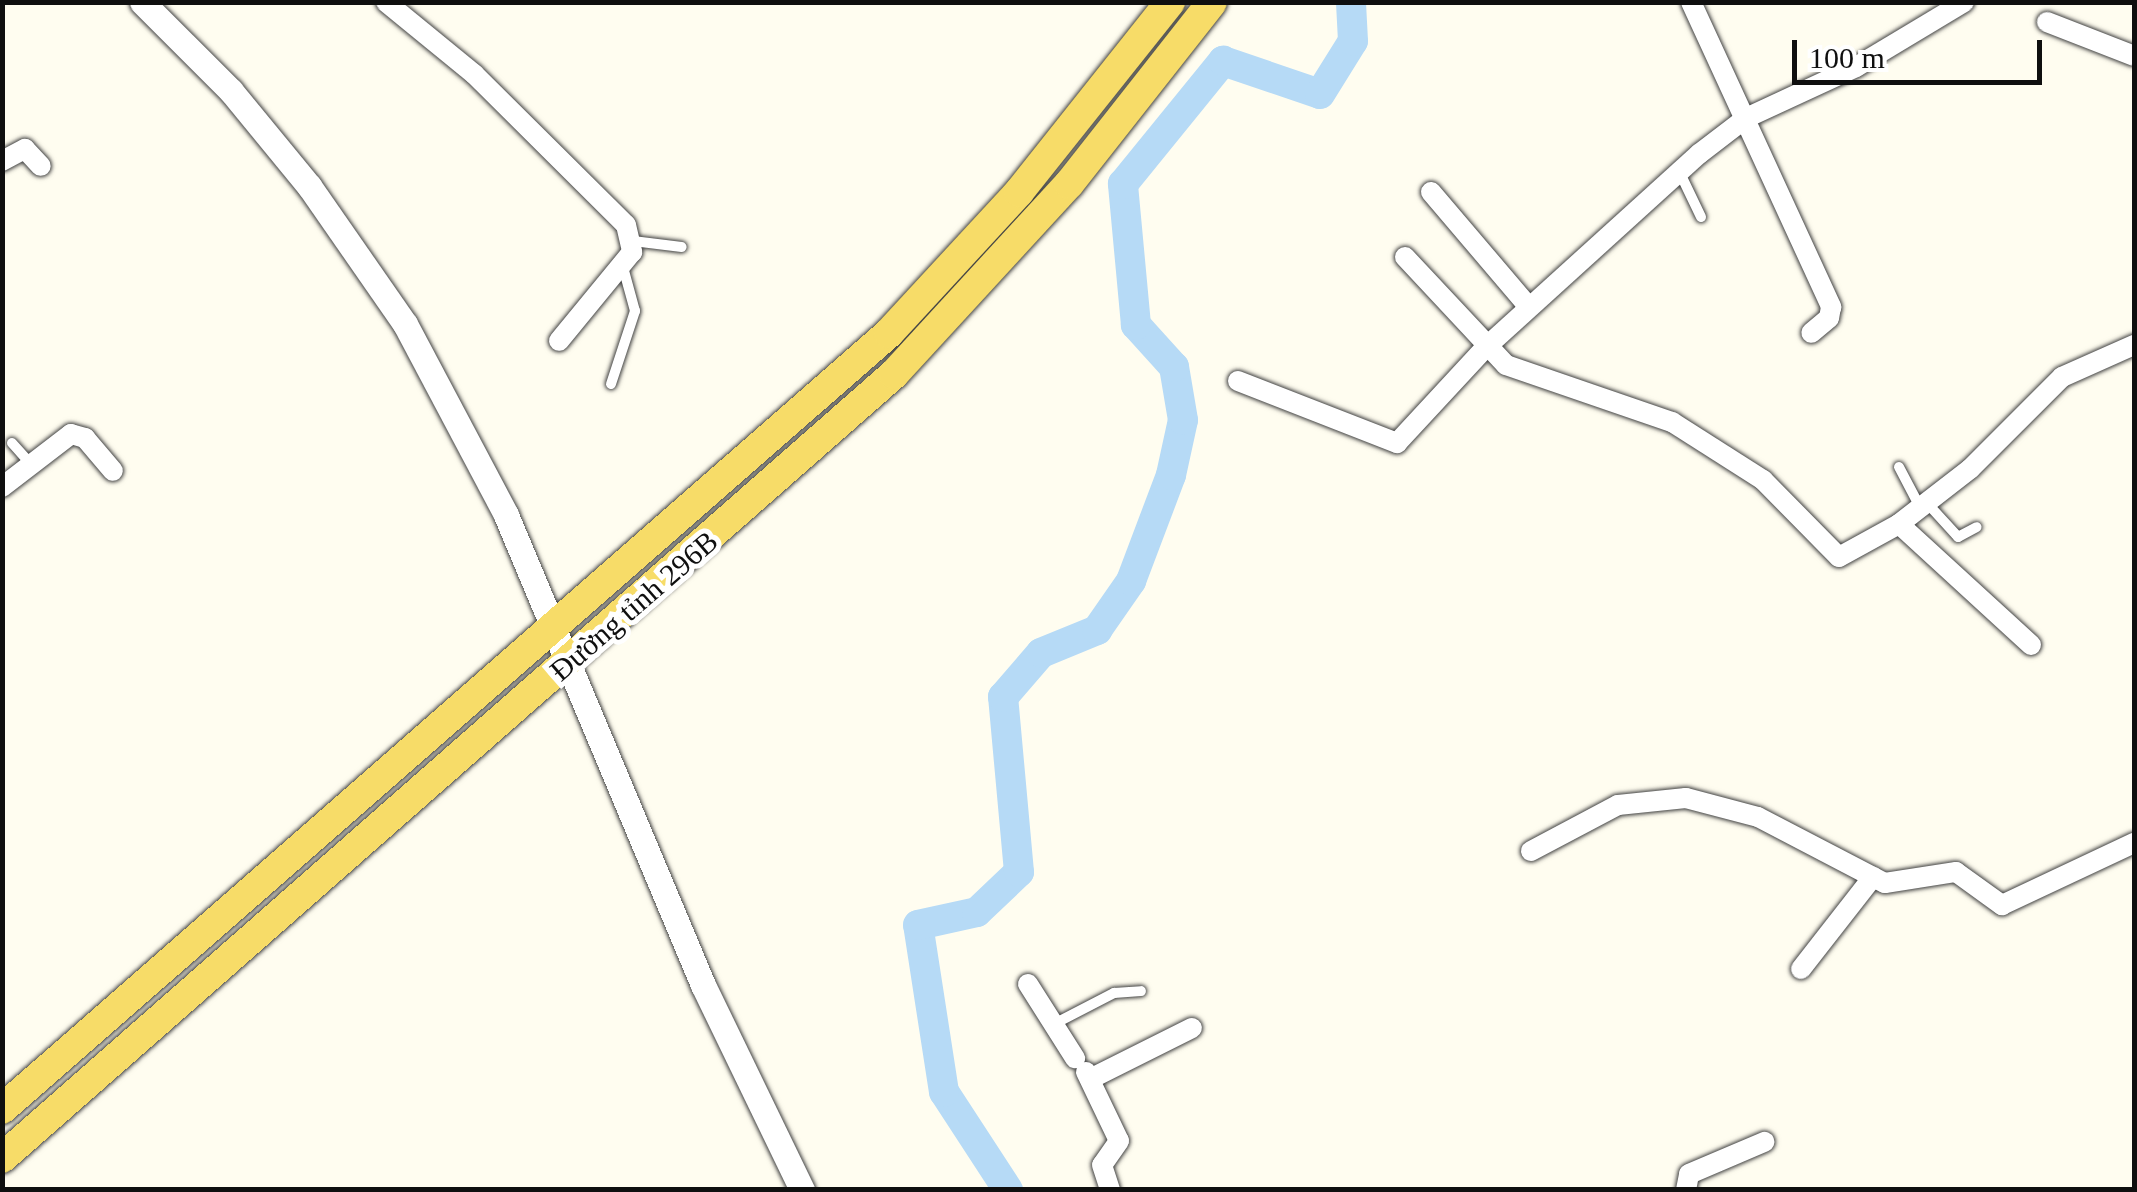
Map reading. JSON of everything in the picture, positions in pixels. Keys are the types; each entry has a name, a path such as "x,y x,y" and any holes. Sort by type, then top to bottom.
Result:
{"main road":[{"name":"Đường tỉnh 296B","path":"2,1109 751,461 928,294 1170,2"},
{"name":"Đường tỉnh 296B","path":"2,1158 852,414 951,316 1069,184 1212,2"}],"street":[{"path":"142,2 231,91 347,234 463,432 570,663 703,986 802,1190"},
{"path":"386,2 474,74 626,224 633,240 623,268 559,341"},
{"path":"1691,2 1746,118 1780,205 1832,307 1830,318 1810,333"},
{"path":"1238,381 1397,443 1485,348 1679,170 1746,118 1843,73 1964,2"},
{"path":"2047,22 2134,56"},
{"path":"2,161 25,149 41,166"},
{"path":"1430,192 1529,307"},
{"path":"1405,258 1485,348 1521,372 1625,402 1696,436 1763,480 1833,555 1847,555 1899,524 1970,469 2062,377 2134,345"},
{"path":"2,487 79,434 112,471"},
{"path":"1899,524 2032,645"},
{"path":"1531,851 1618,805 1686,798 1758,817 1873,877 1903,884 1956,872 2002,905 2134,843"},
{"path":"1801,969 1873,877"},
{"path":"1028,984 1084,1070 1119,1141 1102,1165 1110,1190"},
{"path":"1084,1070 1192,1028"},
{"path":"1686,1190 1690,1174 1764,1142"}],"lane":[{"path":"1679,170 1701,217"},
{"path":"633,240 682,247"},
{"path":"611,384 635,311 623,268"},
{"path":"12,444 32,465"},
{"path":"1899,467 1923,504 1958,536 1977,527"},
{"path":"1053,1024 1114,993 1140,991"}],"waterway":[{"path":"1008,1190 944,1092 918,925 977,912 1019,872 1003,697 1041,653 1097,630 1131,581 1171,475 1183,420 1174,367 1136,325 1123,184 1223,61 1320,94 1353,41 1351,2"}]}
